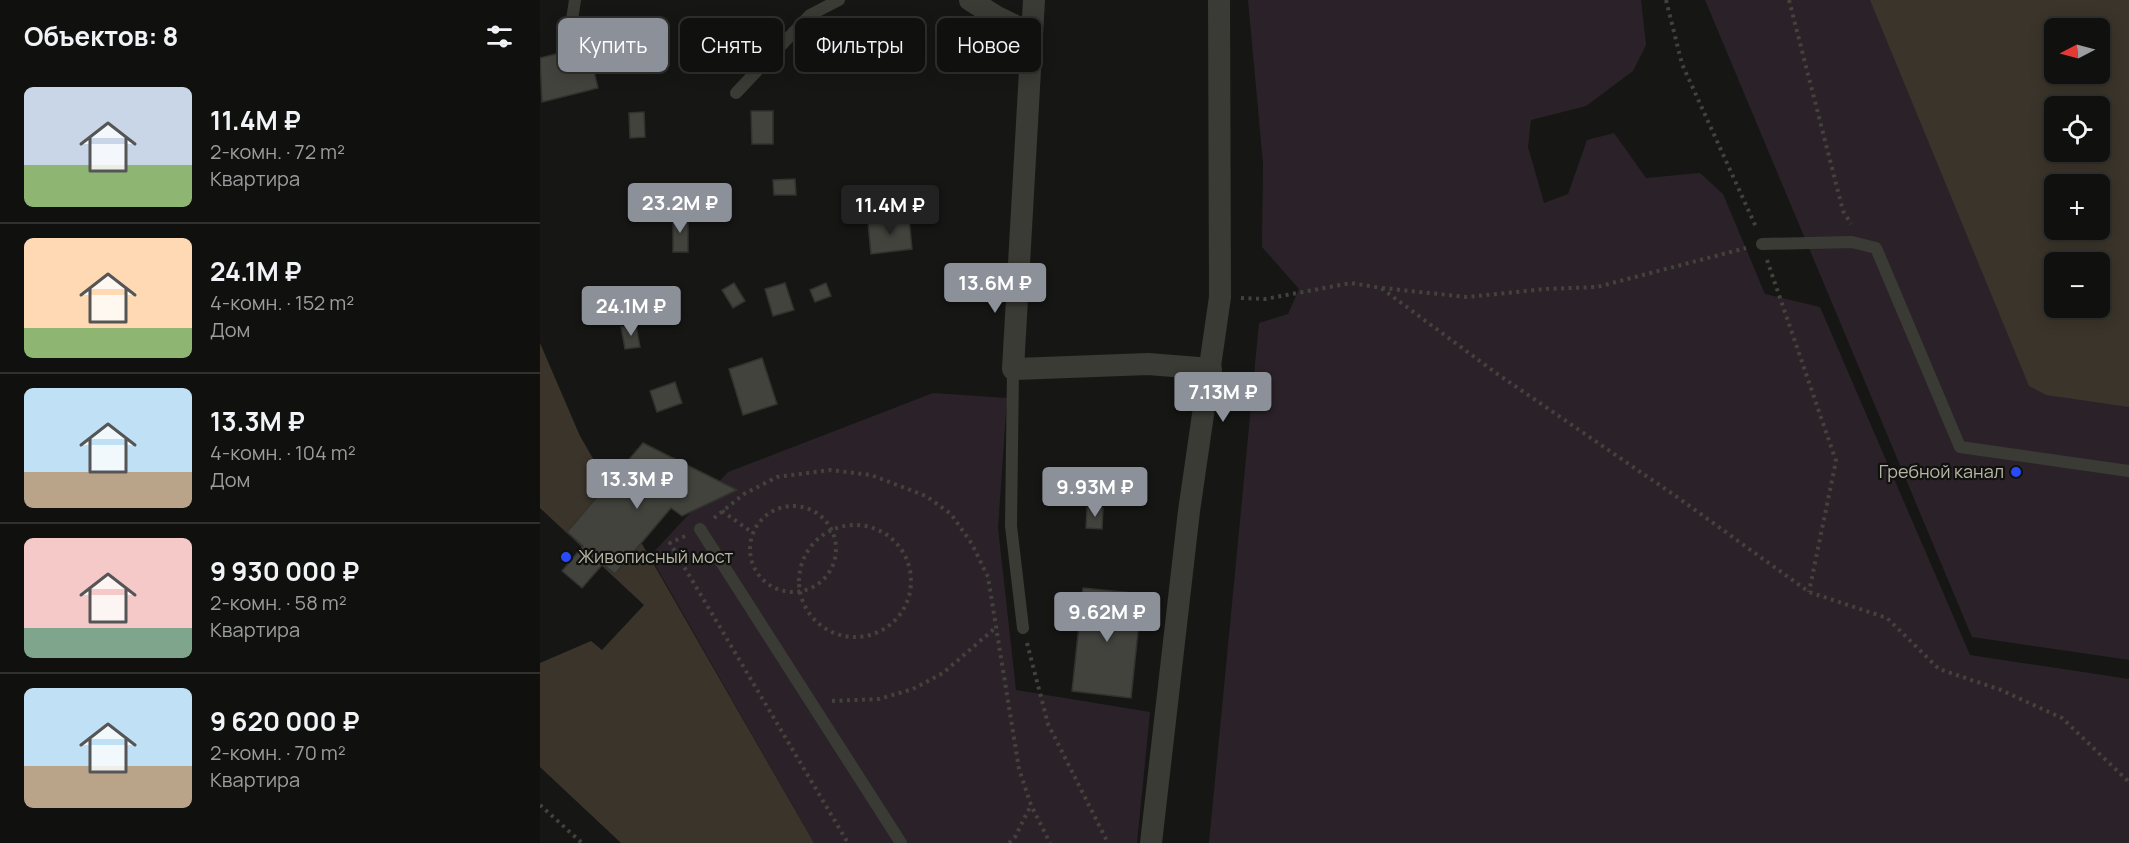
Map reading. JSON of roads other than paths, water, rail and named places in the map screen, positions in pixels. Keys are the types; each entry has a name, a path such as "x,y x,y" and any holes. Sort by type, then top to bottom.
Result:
{"street":[{"path":"970,0 996,9 1009,18"},
{"path":"1032,18 1034,0"},
{"path":"1151,843 1188,523 1220,297 1219,0"},
{"path":"1028,72 1013,369 1148,364 1211,369"}],"lane":[{"path":"572,18 575,0"},
{"path":"736,93 810,15 839,0"},
{"path":"1762,244 1852,242 1876,248 1960,447 2129,471"},
{"path":"1013,369 1011,526 1023,628"},
{"path":"700,529 901,843"}],"place":[{"name":"Гребной канал","path":"2016,472"},
{"name":"Живописный мост","path":"566,557"}]}
